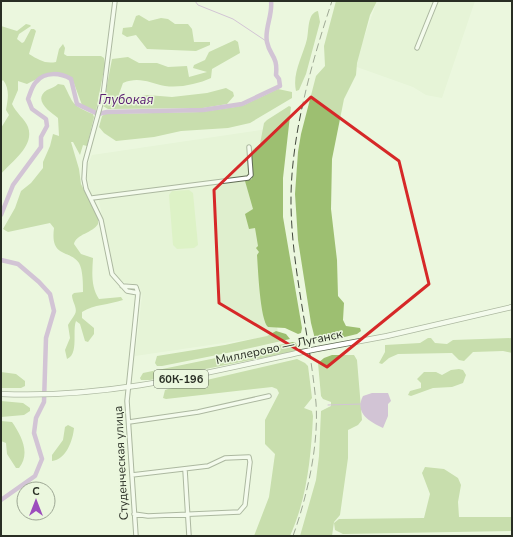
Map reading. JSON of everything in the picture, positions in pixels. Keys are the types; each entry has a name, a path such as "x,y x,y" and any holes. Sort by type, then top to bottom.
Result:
{"main road":[{"name":"Миллерово — Луганск","path":"1,394 58,394 128,388 184,378 302,352 387,336 512,307"}],"street":[{"path":"115,1 100,109 85,165 84,182 102,220 112,274 122,286 129,292 138,293 136,287 122,286"},
{"path":"417,48 436,1"},
{"path":"92,198 248,178 251,175 249,147"},
{"name":"Студенческая улица","path":"136,536 128,388 138,293"},
{"path":"129,422 198,412 269,396"},
{"path":"132,475 185,470 208,466 225,458 249,457 250,462 246,499 243,510 232,514 188,516 148,516 134,514"},
{"path":"185,470 189,536"}],"highlighted area":[{"path":"311,97 399,161 429,284 327,367 219,303 214,190"}],"shaded area":[{"path":"377,1 475,1 442,98 426,95 413,87 354,66"},
{"path":"275,128 265,208 278,335 135,356 142,296 139,285 123,282 114,274 98,196 91,194 87,178 88,164 92,155"},
{"path":"372,393 388,393 391,401 388,404 388,416 383,428 369,420 362,412 360,407 363,396"}],"green space":[{"path":"336,1 377,1 370,15 357,63 356,75 344,99 332,159 331,209 337,260 338,296 344,303 343,320 346,326 360,328 361,331 357,334 320,343 315,339 311,323 298,240 295,194 301,134 316,76 325,66 324,46"},
{"path":"318,11 320,22 306,74 299,90 296,91 295,78 307,39 310,19 314,12"},
{"path":"139,15 149,21 161,18 168,19 175,24 188,24 192,29 194,42 210,42 210,45 196,51 147,49 136,35 127,37 122,34 123,28 132,27 136,16"},
{"path":"26,24 31,26 19,34 17,39 22,43 24,42 31,29 34,29 36,31 29,54 39,60 45,62 56,62 59,49 63,44 65,48 64,54 67,56 101,56 104,58 105,64 96,111 82,105 72,78 66,75 60,73 49,74 27,84 18,81 18,90 12,104 28,127 28,141 21,153 1,174 1,128 9,115 6,110 8,91 3,80 1,82 1,26 17,31"},
{"path":"235,40 238,42 240,53 212,69 211,78 195,84 183,86 165,86 134,80 123,83 119,94 121,97 126,99 147,95 172,97 207,93 226,88 233,92 234,96 227,104 203,108 108,109 103,106 112,59 128,57 139,63 157,63 168,67 187,66 189,77 207,72 193,68 194,65 205,60 209,52"},
{"path":"58,84 64,85 77,106 93,114 94,117 87,146 83,145 80,155 73,142 71,142 79,169 81,184 98,218 98,224 92,230 78,238 74,244 81,254 93,258 93,285 99,299 121,297 123,300 92,307 82,312 82,318 94,328 94,334 88,342 85,341 80,324 76,321 73,352 67,359 65,350 70,338 68,325 76,312 72,295 74,293 83,292 82,273 79,263 58,249 55,244 54,228 50,223 8,232 3,229 15,208 21,191 31,183 43,168 43,162 50,146 53,134 59,136 58,118 44,106 41,98 47,90"},
{"path":"278,89 292,92 292,98 250,123 228,128 181,131 154,137 116,141 104,133 99,127 102,116 105,114 201,112 244,105"},
{"path":"289,106 291,107 283,178 283,217 302,328 301,333 298,334 285,328 268,327 265,322 260,293 257,255 259,252 256,248 258,246 255,228 249,229 245,214 253,209 245,181 252,179 251,151 260,144 264,123"},
{"path":"189,190 193,193 198,245 194,248 177,249 173,245 169,195 172,191"},
{"path":"276,331 286,334 290,339 162,366 157,366 155,363 157,356 225,345 267,336"},
{"path":"428,338 431,338 435,343 447,344 453,340 512,338 512,353 503,351 473,352 464,361 459,360 452,353 398,354 389,358 382,364 379,363 385,352 385,345 420,343"},
{"path":"293,342 296,343 297,347 295,351 292,352 150,380 141,380 140,378 143,373"},
{"path":"332,355 354,355 357,360 362,420 358,425 348,430 348,458 340,515 334,522 332,536 300,536 316,480 319,456 321,411 331,406 331,402 323,399 321,396 318,363 324,358"},
{"path":"297,359 308,366 312,398 304,408 312,411 313,416 311,447 304,492 296,522 290,536 254,536 269,497 275,454 265,444 265,420 279,393 277,389 272,387 166,399 163,398 165,390 168,389"},
{"path":"451,370 463,370 466,375 463,383 452,387 433,388 411,396 408,395 410,391 421,388 421,383 417,379 424,372 436,372 442,375"},
{"path":"1,372 16,374 25,381 25,386 21,388 1,388"},
{"path":"1,401 23,403 30,408 30,411 24,415 1,417"},
{"path":"1,421 12,422 21,438 24,456 23,462 19,468 16,468 7,454 6,443 1,441"},
{"path":"68,425 74,428 68,449 57,460 52,461 52,455 63,440 65,427"},
{"path":"425,467 444,469 458,478 461,485 458,502 459,517 512,517 512,531 343,534 335,530 334,523 339,519 424,518 430,494 422,473"}],"waterway":[{"path":"195,1 198,5 233,19 266,41"},
{"name":"Глубокая","path":"1,215 13,185 41,147 41,137 47,126 46,119 32,109 28,99 33,86 40,78 58,74 71,79 77,104 98,114 107,112 203,110 242,104 280,86 279,79 276,75 275,60 268,47 266,37 271,11 271,1"},
{"name":"Глубокая","path":"1,260 18,264 39,282 50,294 54,311 46,338 44,402 36,418 34,433 42,459 35,476 1,500"},
{"path":"328,405 362,404"}],"railway":[{"path":"293,536 303,505 311,471 316,436 316,403 310,354 294,254 291,205 292,180 294,154 303,102 332,1"}]}
